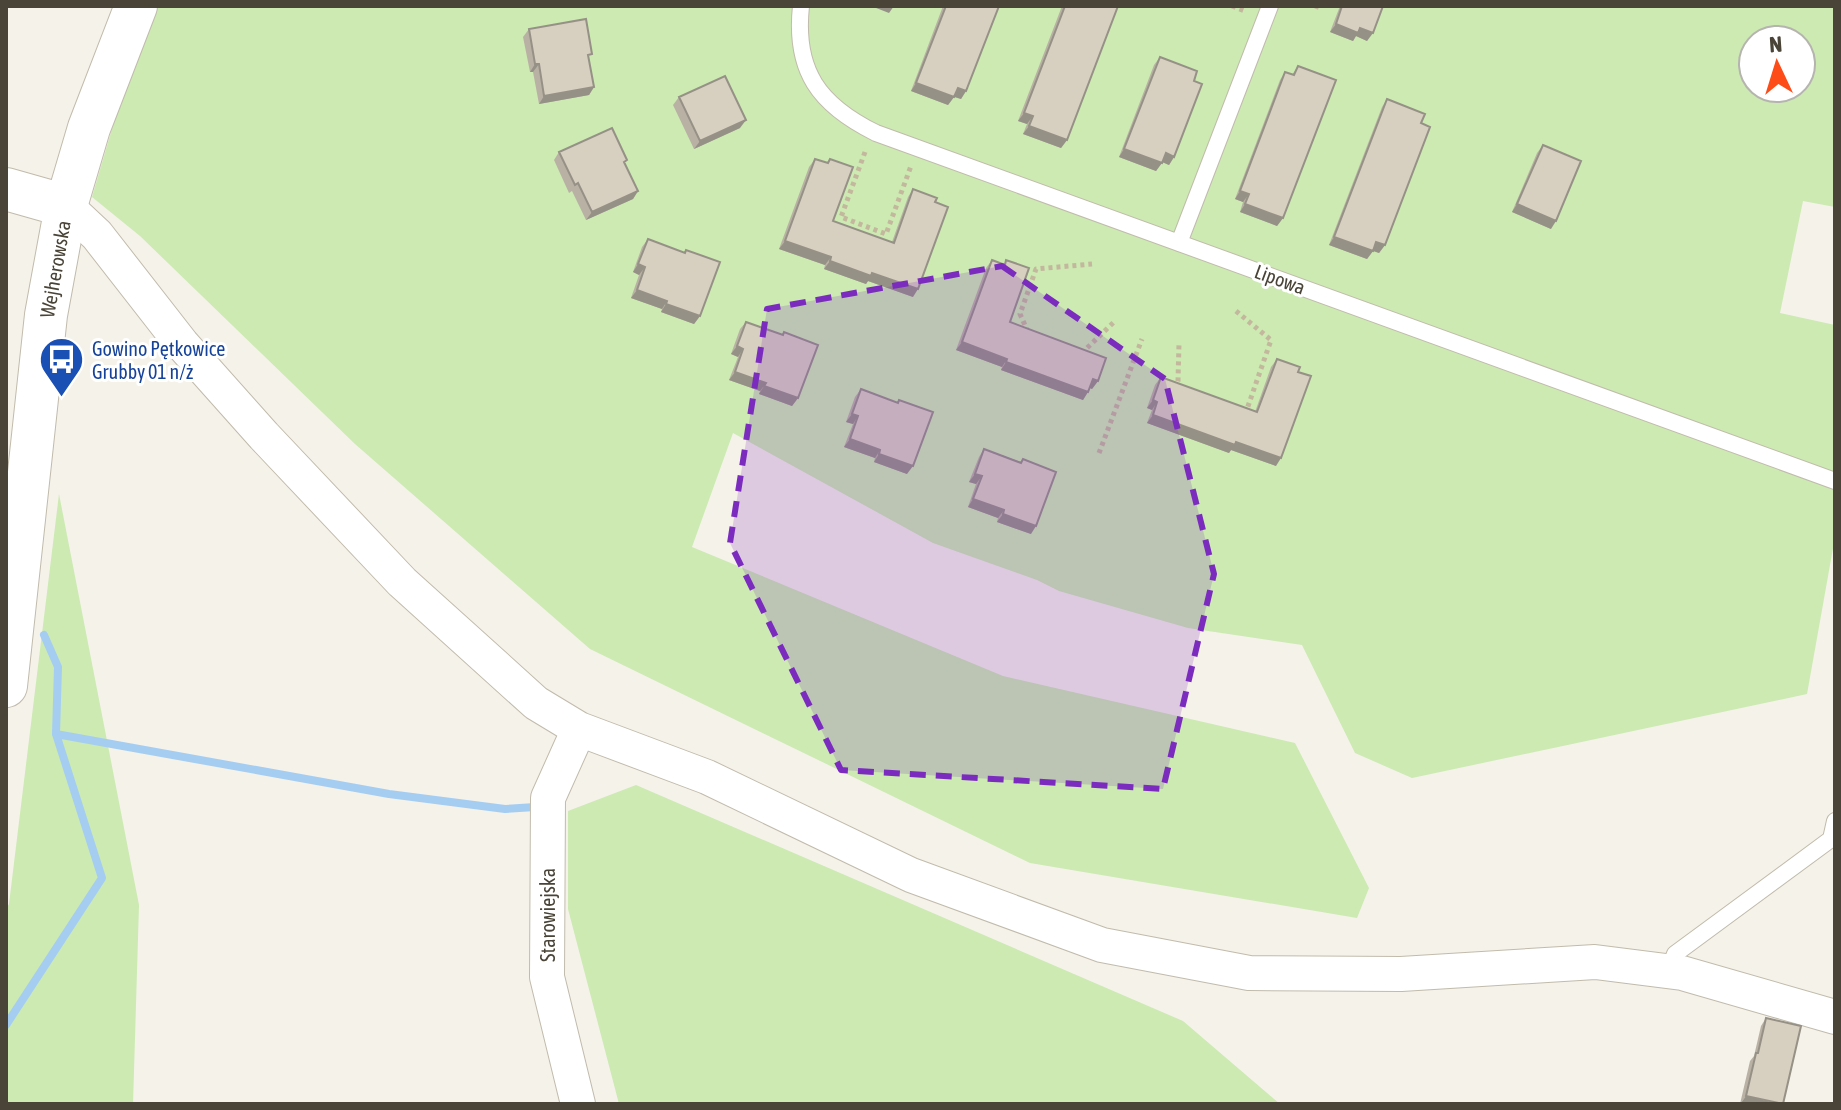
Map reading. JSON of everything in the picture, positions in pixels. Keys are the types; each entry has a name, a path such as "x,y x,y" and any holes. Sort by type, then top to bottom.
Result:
{"street":[{"name":"Wejherowska","path":"6,686 10,616 46,315 66,206 89,128 136,6"},
{"path":"6,189 66,206 97,235 192,356 402,582 536,703 579,729 707,777 911,875 1102,945 1249,973 1401,974 1595,962 1682,973 1835,1017"},
{"name":"Starowiejska","path":"578,1104 547,977 547,842 548,798 579,729"}],"lane":[{"name":"Lipowa","path":"801,6 800,47 810,78 829,103 872,132 1835,481"},
{"path":"1179,243 1270,6"},
{"path":"1668,971 1675,954 1831,839 1835,821"}],"path":[{"path":"1315,6 1321,6"},
{"path":"872,132 841,217 886,234 917,148"},
{"path":"1029,332 1020,314 1036,269 1092,264"},
{"path":"1232,407 1246,412 1271,340 1236,311"},
{"path":"1071,348 1085,353 1115,321"},
{"path":"1099,453 1142,339"},
{"path":"1179,343 1176,387 1190,392"}],"highlighted area":[{"path":"1002,266 1165,379 1214,574 1163,789 841,770 730,543 767,309"}],"green space":[{"path":"157,6 1835,6 1835,207 1803,201 1780,313 1835,325 1835,537 1807,694 1412,778 1355,753 1302,645 1188,628 1059,591 1037,580 933,543 733,433 692,547 1003,676 1295,743 1369,888 1357,918 1030,863 590,649 355,444 140,236 92,197 119,105"},
{"path":"59,494 139,905 133,1104 6,1104 6,909"},
{"path":"636,785 1183,1021 1280,1104 619,1104 568,909 568,811"}],"building":[{"path":"946,6 999,6 966,91 958,88 954,97 916,83"},
{"path":"1065,6 1118,6 1067,140 1029,126 1033,116 1024,113"},
{"path":"1342,6 1383,6 1373,33 1360,28 1358,33 1336,24"},
{"path":"586,19 594,87 544,96 529,29"},
{"path":"1160,57 1197,71 1194,81 1202,84 1174,157 1166,153 1162,163 1124,149"},
{"path":"1298,66 1336,80 1283,218 1245,204 1249,194 1240,191 1285,72 1294,75"},
{"path":"725,76 746,120 700,141 679,97"},
{"path":"1387,99 1425,114 1421,123 1430,127 1385,245 1376,242 1373,251 1334,237"},
{"path":"612,128 638,191 592,212 559,152"},
{"path":"1543,145 1581,161 1556,221 1517,204"},
{"path":"815,159 828,163 830,159 853,167 833,221 894,243 913,189 937,198 935,202 948,207 918,289 872,273 871,276 830,261 831,257 785,241"},
{"path":"648,239 720,262 700,316 637,290 645,267 638,264"},
{"path":"992,260 1005,265 1006,260 1029,268 1010,322 1106,358 1098,381 1093,379 1088,392 962,342"},
{"path":"746,322 818,345 798,398 735,372 743,349 737,346"},
{"path":"1277,359 1300,367 1298,372 1311,376 1281,458 1153,415 1157,402 1153,400 1161,377 1257,412"},
{"path":"861,389 933,412 913,466 850,439 858,416 852,414"},
{"path":"984,449 1056,472 1036,526 973,499 982,476 975,474"},
{"path":"1766,1018 1801,1026 1783,1104 1746,1096"}],"waterway":[{"path":"6,1025 102,878 56,734 58,667 44,635"},
{"path":"56,734 389,794 505,809 535,807"}],"place":[{"name":"Gowino Pętkowice Grubby 01 n/ż","path":"61,398"}]}
